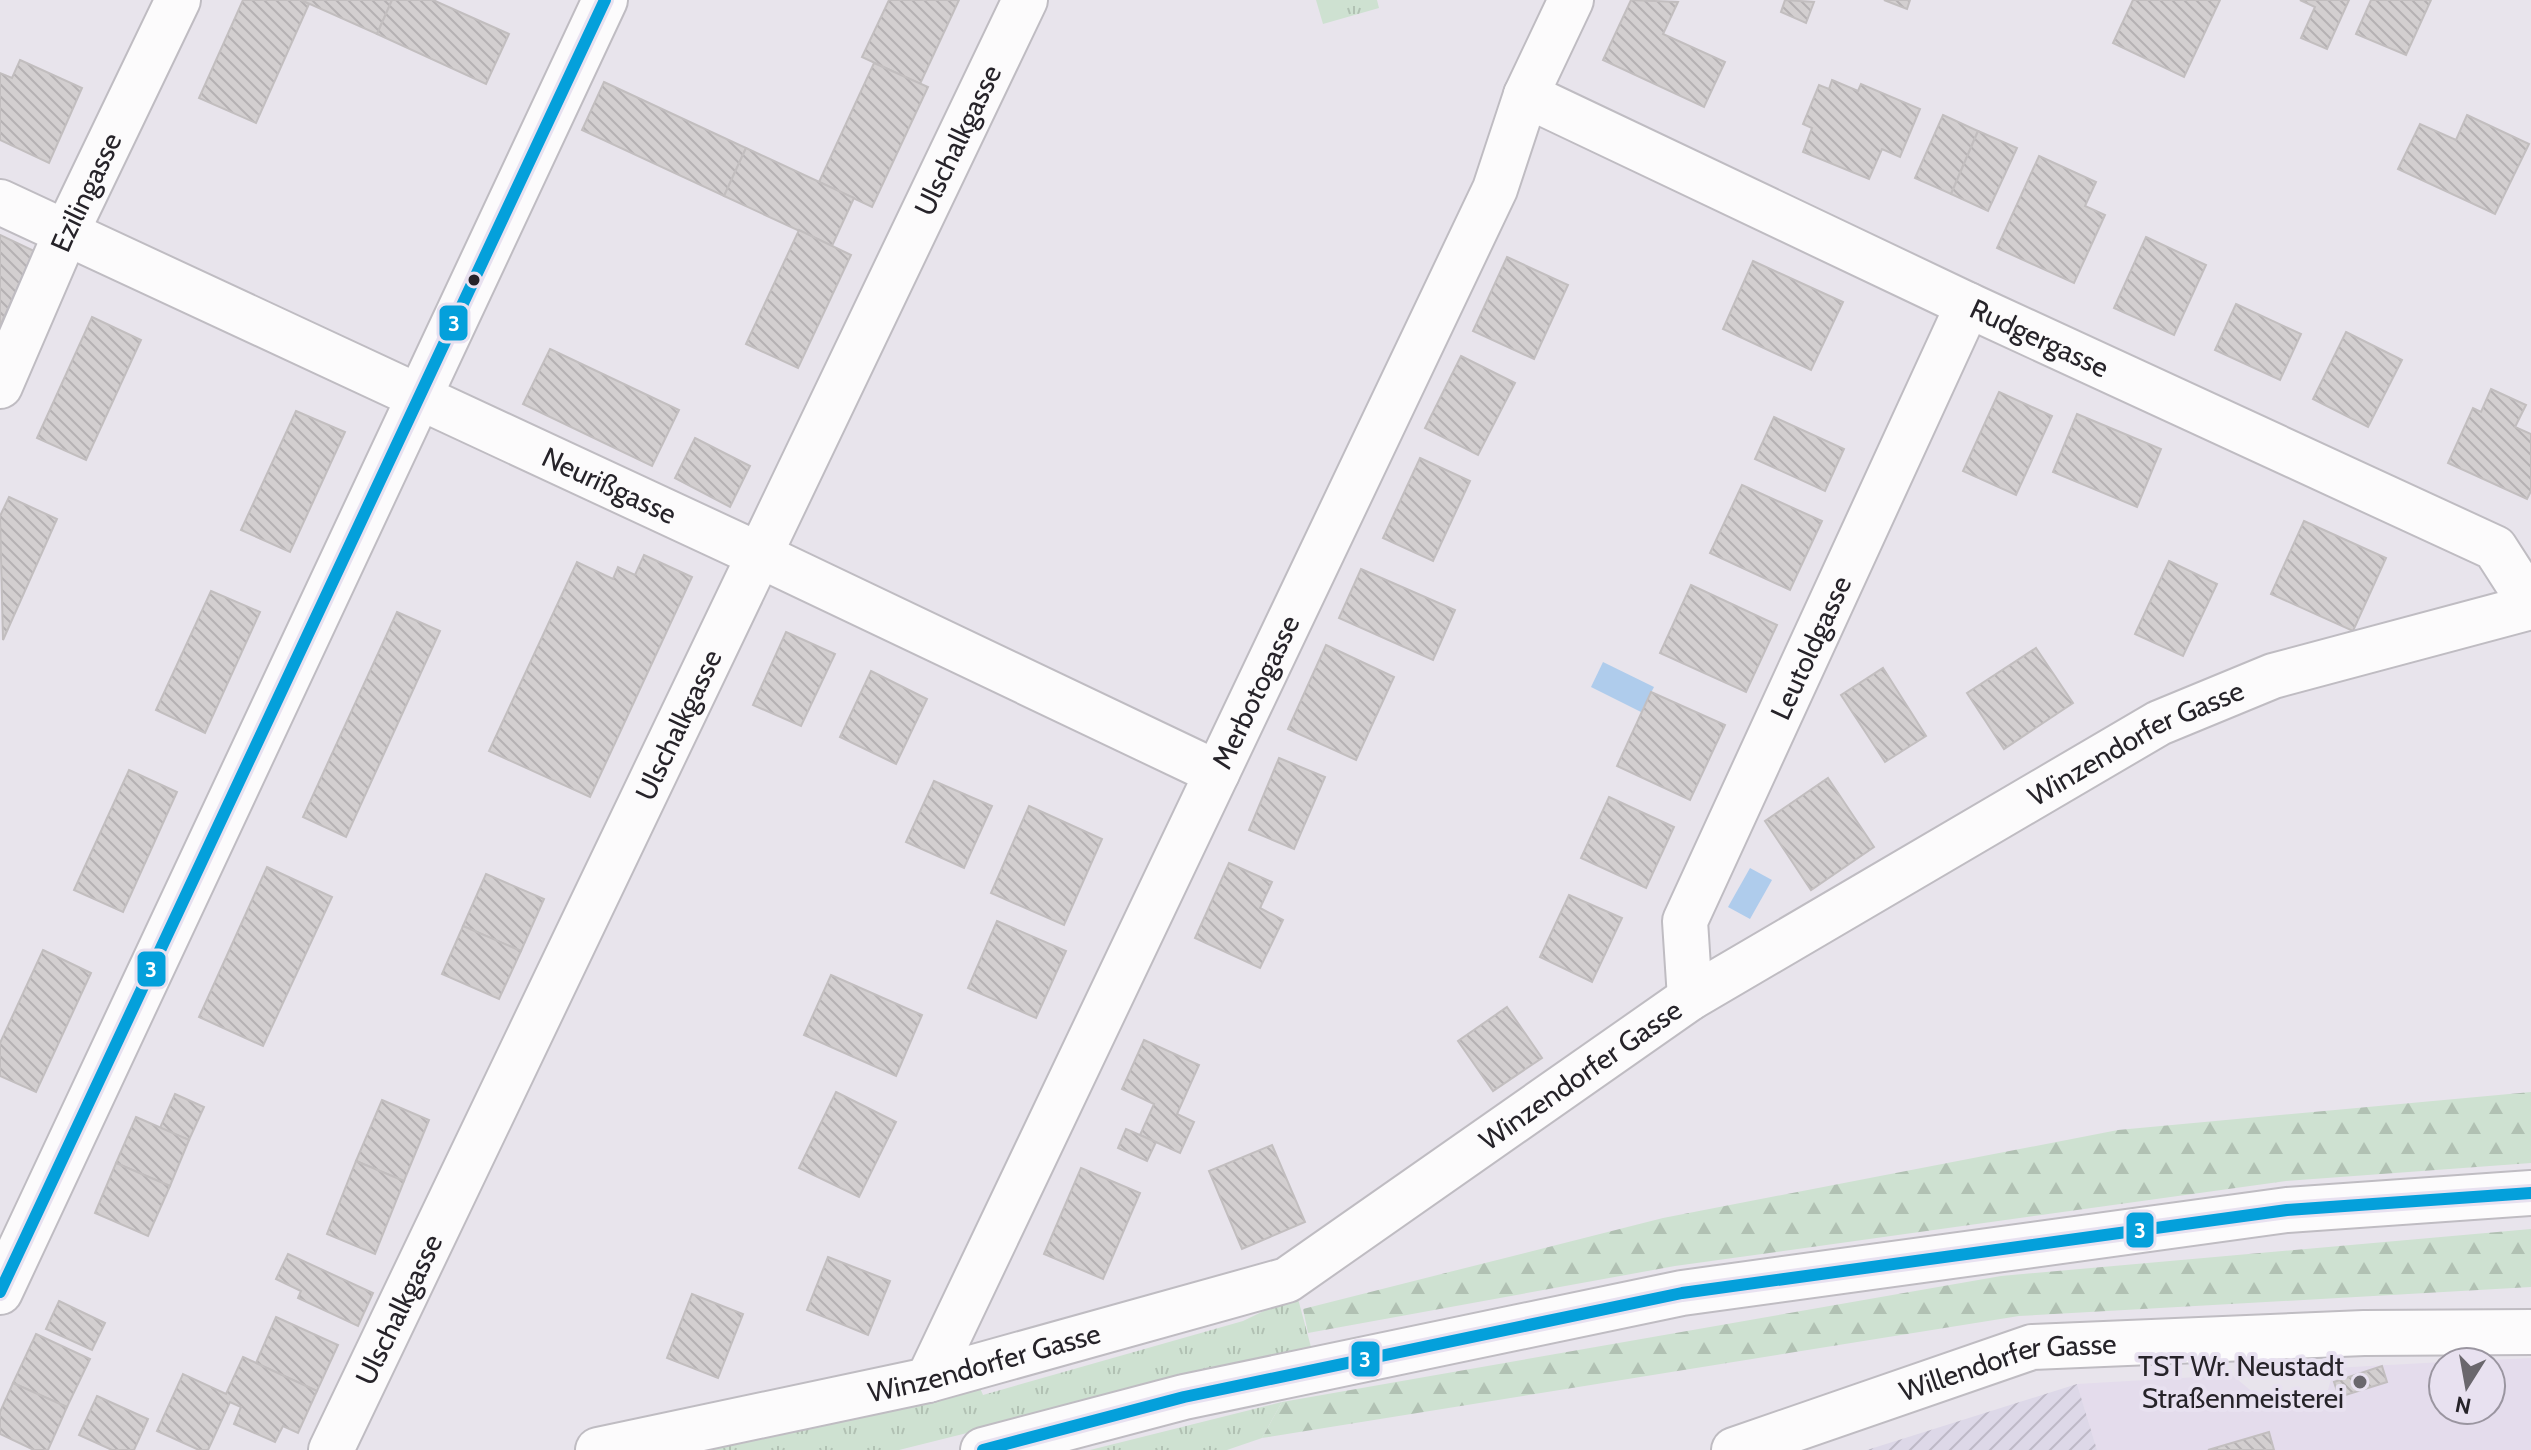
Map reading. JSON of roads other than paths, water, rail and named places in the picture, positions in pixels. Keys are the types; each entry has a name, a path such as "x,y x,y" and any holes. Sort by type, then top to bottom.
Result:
{"street":[{"name":"Ezilingasse","path":"0,386 66,233 178,0"},
{"path":"0,1292 605,0"},
{"name":"Ulschalkgasse","path":"331,1450 624,844 757,554 1025,0"},
{"name":"Merbotogasse","path":"928,1380 1495,189 1526,95 1571,0"},
{"name":"Rudgergasse","path":"1526,95 1968,305 2495,548 2531,606"},
{"name":"Neurißgasse","path":"0,202 757,554 1217,773"},
{"name":"Leutoldgasse","path":"1690,998 1685,921 1968,305"},
{"name":"Winzendorfer Gasse","path":"598,1450 928,1380 1287,1280 1690,998 2159,723 2273,676 2531,606"},
{"path":"983,1450 1184,1397 1682,1293 2287,1210 2531,1193"},
{"name":"Willendorfer Gasse","path":"1734,1450 2032,1347 2364,1333 2531,1332"}],"water":[{"path":"1603,662 1654,687 1641,712 1591,687"},
{"path":"1750,868 1772,880 1750,919 1728,907"}],"place":[{"name":"TST Wr. Neustadt Straßenmeisterei","path":"2360,1382"}]}
